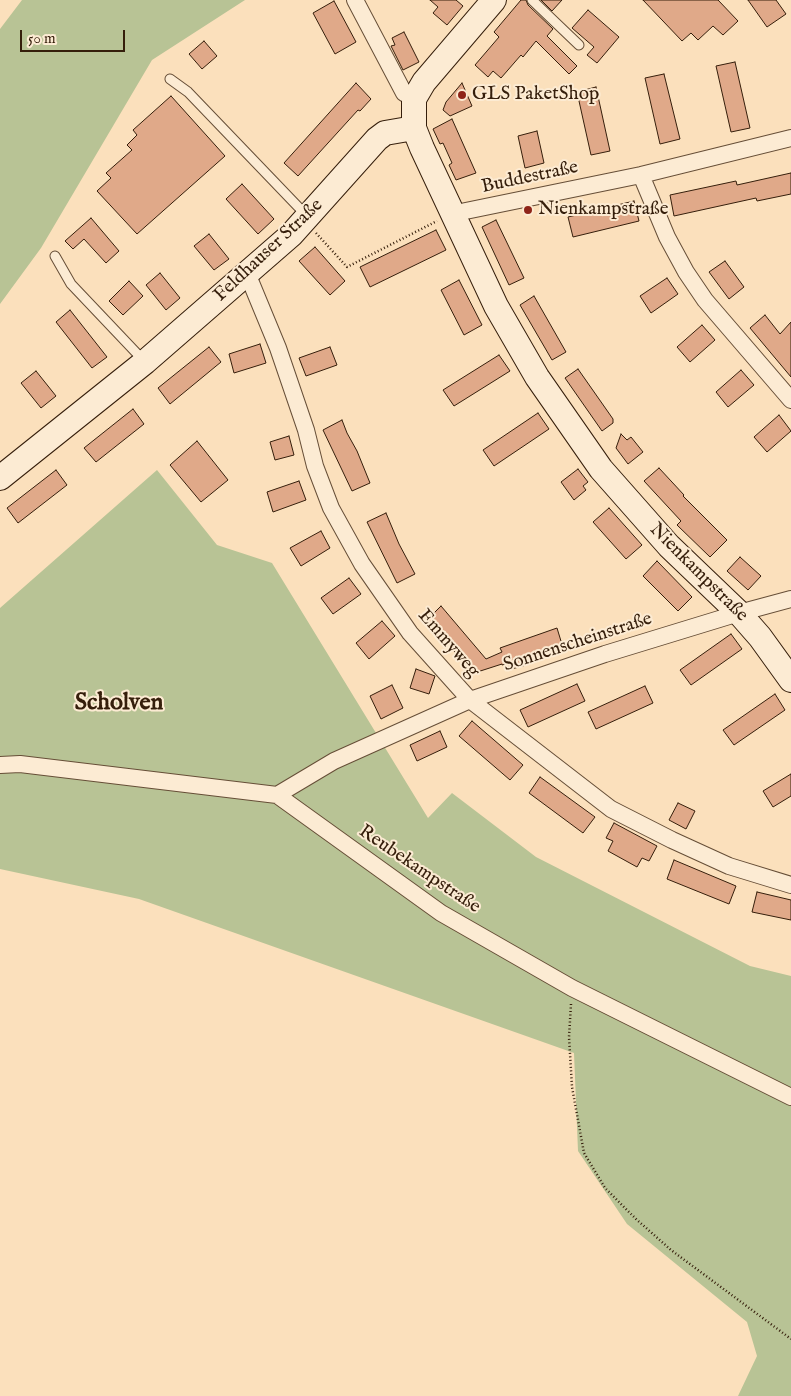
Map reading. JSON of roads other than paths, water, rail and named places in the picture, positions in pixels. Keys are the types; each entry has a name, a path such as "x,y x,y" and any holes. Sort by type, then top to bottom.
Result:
{"street":[{"path":"355,0 404,93 414,99"},
{"path":"414,128 414,99 424,82 494,0"},
{"name":"Feldhauser Straße","path":"0,478 145,362 247,274 306,219 377,139 385,133 414,128"},
{"name":"Nienkampstraße","path":"414,128 451,214 496,306 537,377 601,469 669,546 739,613 760,637 791,680"},
{"name":"Buddestraße","path":"451,214 641,176 791,138"},
{"path":"641,176 666,237 686,272 715,313 791,400"},
{"name":"Emmyweg","path":"247,274 278,348 306,430 315,466 331,508 362,564 410,633 470,700 611,809 729,866 791,885"},
{"name":"Sonnenscheinstraße","path":"277,795 334,761 470,700 605,654 791,599"},
{"name":"Reubekampstraße","path":"0,765 20,764 277,795 441,913 572,988 791,1097"}],"lane":[{"path":"532,0 579,45"},
{"path":"170,79 188,92 306,219"},
{"path":"55,256 71,284 145,362"}],"place":[{"name":"GLS PaketShop","path":"462,95"},
{"name":"Nienkampstraße","path":"528,210"}],"district":[{"name":"Scholven","path":"119,704"}]}
